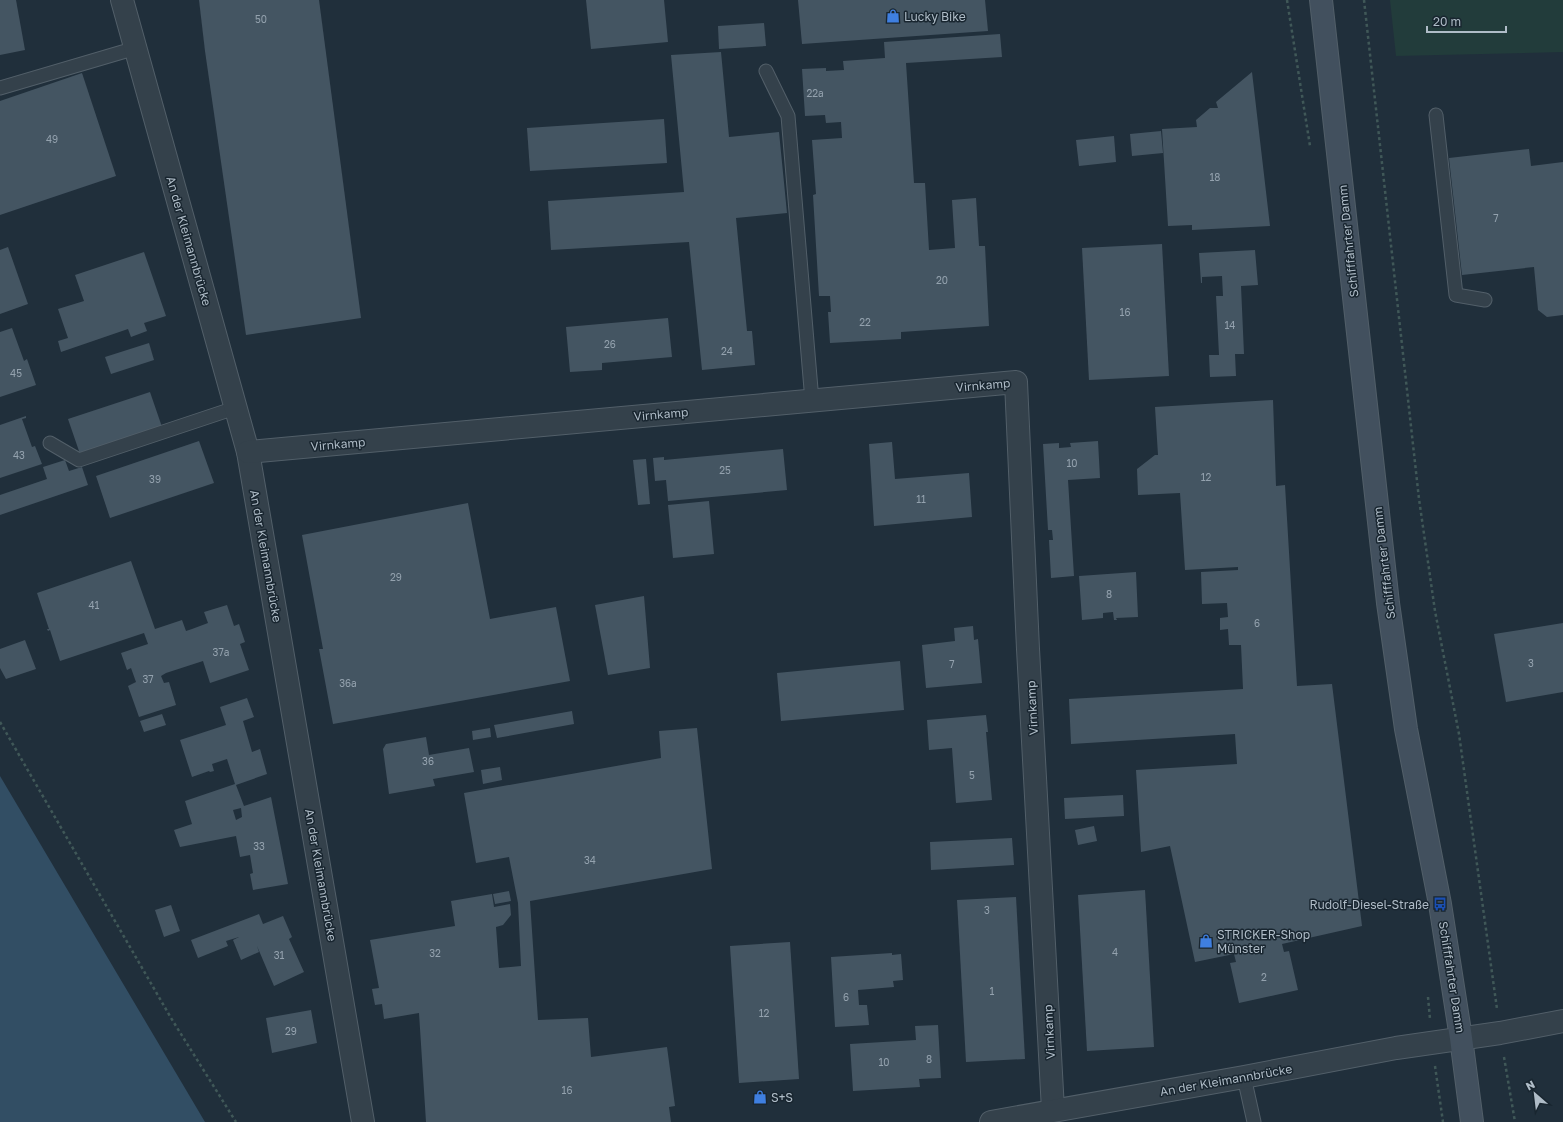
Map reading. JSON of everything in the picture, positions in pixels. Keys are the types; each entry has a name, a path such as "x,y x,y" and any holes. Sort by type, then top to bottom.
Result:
{"main road":[{"name":"Schifffahrter Damm","path":"1321,0 1388,602 1406,729 1440,904 1461,1038 1472,1122"}],"street":[{"name":"An der Kleimannbrücke","path":"122,0 248,452 364,1122"},
{"name":"Virnkamp","path":"248,452 1016,382 1053,1110"},
{"path":"1461,1038 1500,1033 1563,1021"},
{"name":"An der Kleimannbrücke","path":"992,1122 1396,1048 1461,1038"}],"lane":[{"path":"0,88 136,48"},
{"path":"766,71 788,116 812,401"},
{"path":"1436,115 1456,295 1485,300"},
{"path":"50,444 79,460 235,408"},
{"path":"1244,1077 1254,1122"}],"path":[{"path":"1364,0 1419,499 1435,611 1459,734 1500,1033 1515,1122"},
{"path":"0,722 171,1018 236,1122"}],"green space":[{"path":"1390,0 1563,0 1563,52 1396,56"}],"water":[{"path":"0,776 205,1122 0,1122"}],"building":[{"path":"0,0 16,0 25,50 0,55"},
{"path":"199,0 319,0 361,318 246,335"},
{"path":"586,0 664,0 668,42 591,49"},
{"name":"Lucky Bike","path":"798,0 985,0 988,31 802,44"},
{"path":"764,23 766,46 719,49 718,26"},
{"path":"1000,34 1002,57 906,63 914,183 925,183 929,250 955,248 952,200 976,198 979,246 985,246 989,326 901,332 901,339 830,343 828,312 831,312 830,296 819,296 813,195 816,194 812,140 842,138 841,122 826,123 825,115 805,116 802,69 826,68 826,71 844,70 843,61 885,58 884,42"},
{"path":"721,52 729,137 779,132 787,213 736,218 747,331 752,331 755,365 702,370 689,242 551,250 548,201 684,192 671,55"},
{"path":"1252,72 1270,226 1192,230 1192,225 1168,226 1162,129 1197,127 1196,120 1210,108 1218,108 1216,102"},
{"path":"82,73 116,176 0,215 0,101"},
{"path":"664,119 667,163 530,171 527,128"},
{"path":"1161,131 1163,153 1132,156 1130,134"},
{"path":"1114,136 1116,162 1079,166 1076,140"},
{"path":"1529,149 1531,166 1563,162 1563,315 1547,317 1538,310 1534,267 1462,275 1449,158"},
{"path":"1162,244 1169,376 1089,380 1082,248"},
{"path":"8,247 28,304 0,314 0,250"},
{"path":"1255,250 1258,285 1241,286 1244,354 1235,354 1236,376 1210,377 1209,355 1219,355 1216,296 1223,296 1222,276 1202,277 1201,283 1199,253"},
{"path":"144,252 166,316 144,323 147,331 131,337 128,329 61,352 58,341 68,338 58,309 84,301 75,275"},
{"path":"668,318 672,357 602,363 602,370 570,372 566,327"},
{"path":"12,328 24,361 27,359 36,385 0,397 0,332"},
{"path":"149,343 154,360 111,374 105,357"},
{"path":"150,392 162,427 80,454 68,419"},
{"path":"1273,400 1276,486 1285,485 1297,686 1332,684 1362,926 1282,944 1284,952 1289,951 1298,990 1239,1003 1230,963 1236,962 1234,954 1195,962 1170,846 1141,852 1136,770 1237,764 1235,734 1071,744 1069,699 1243,689 1241,645 1229,645 1228,629 1220,630 1220,618 1228,617 1227,603 1202,604 1201,572 1238,570 1238,567 1185,570 1180,493 1138,495 1137,469 1155,455 1158,455 1155,407"},
{"path":"26,416 26,418 22,419 32,447 35,446 42,464 0,478 0,425"},
{"path":"199,441 214,483 110,518 96,476"},
{"path":"1098,441 1100,478 1068,480 1074,576 1051,578 1049,540 1053,540 1052,530 1048,530 1043,444 1059,443 1059,448 1071,447 1070,443"},
{"path":"892,442 895,479 969,473 972,517 874,526 869,444"},
{"path":"783,449 787,490 668,501 666,480 655,481 653,458 664,457 664,460"},
{"path":"646,459 650,504 638,505 633,460"},
{"path":"65,460 69,471 82,467 88,485 0,515 0,495 47,479 43,467"},
{"path":"709,501 714,554 673,558 668,505"},
{"path":"468,503 490,619 556,607 570,681 333,724 319,649 323,649 302,535"},
{"path":"131,561 155,629 182,620 186,631 192,629 208,623 204,612 227,605 234,626 239,624 245,642 240,644 249,670 210,683 203,661 166,673 161,676 164,683 169,682 176,705 139,717 128,686 136,682 131,668 127,670 121,653 148,644 144,633 60,661 50,630 48,631 47,629 49,629 37,593"},
{"path":"1136,572 1138,617 1116,618 1117,620 1114,620 1113,612 1103,613 1103,618 1082,620 1079,576"},
{"path":"644,596 650,668 608,675 595,605"},
{"path":"1563,623 1563,692 1506,702 1494,634"},
{"path":"973,626 974,640 978,639 982,683 926,688 922,645 955,641 954,628"},
{"path":"25,640 36,669 6,679 0,668 0,649"},
{"path":"900,661 904,710 781,721 777,673"},
{"path":"247,698 254,717 243,721 252,752 260,749 267,774 236,785 244,806 271,797 288,884 253,890 250,874 253,873 250,855 240,857 236,836 180,847 174,830 192,824 185,801 235,784 227,759 212,764 214,771 209,771 192,777 180,740 226,725 220,707","holes":["241,808 242,817 236,820 233,810"]},
{"path":"572,711 574,724 497,738 494,725"},
{"path":"162,714 166,725 144,732 140,721"},
{"path":"986,715 992,800 956,803 952,748 929,750 927,720"},
{"path":"490,728 491,737 473,740 472,731"},
{"path":"697,728 712,869 530,901 538,1020 588,1018 591,1057 667,1047 675,1106 669,1107 671,1122 426,1122 419,1013 384,1019 382,1004 375,1005 372,989 379,988 370,940 455,926 451,901 492,894 494,907 510,904 511,915 503,925 496,927 499,968 521,966 518,903 509,857 476,863 464,793 661,758 659,731"},
{"path":"426,737 429,755 469,748 474,772 433,779 435,786 389,794 383,749 386,744"},
{"path":"500,767 502,780 483,784 481,770"},
{"path":"1123,795 1124,816 1065,819 1064,798"},
{"path":"1094,826 1097,841 1078,845 1075,830"},
{"path":"1012,838 1014,865 931,870 930,842"},
{"path":"1145,890 1154,1047 1087,1051 1078,895"},
{"path":"509,891 511,901 495,904 493,894"},
{"path":"1016,897 1025,1059 966,1062 957,900"},
{"path":"171,905 180,931 164,937 155,910"},
{"path":"259,914 263,924 283,916 292,937 289,939 304,972 274,986 257,946 259,952 241,960 233,940 239,937 226,941 228,946 198,958 191,940"},
{"path":"790,942 799,1079 739,1083 730,946"},
{"path":"892,953 892,955 901,954 903,980 893,981 894,987 858,990 859,1005 867,1005 869,1025 835,1027 831,957"},
{"path":"311,1010 317,1043 272,1053 266,1018"},
{"path":"938,1025 941,1078 919,1079 920,1087 853,1091 850,1044 916,1040 915,1026"}],"place":[{"name":"Lucky Bike","path":"893,16"},
{"name":"Rudolf-Diesel-Straße","path":"1440,904"},
{"name":"STRICKER-Shop Münster","path":"1206,941"},
{"name":"S+S","path":"760,1097"}]}
